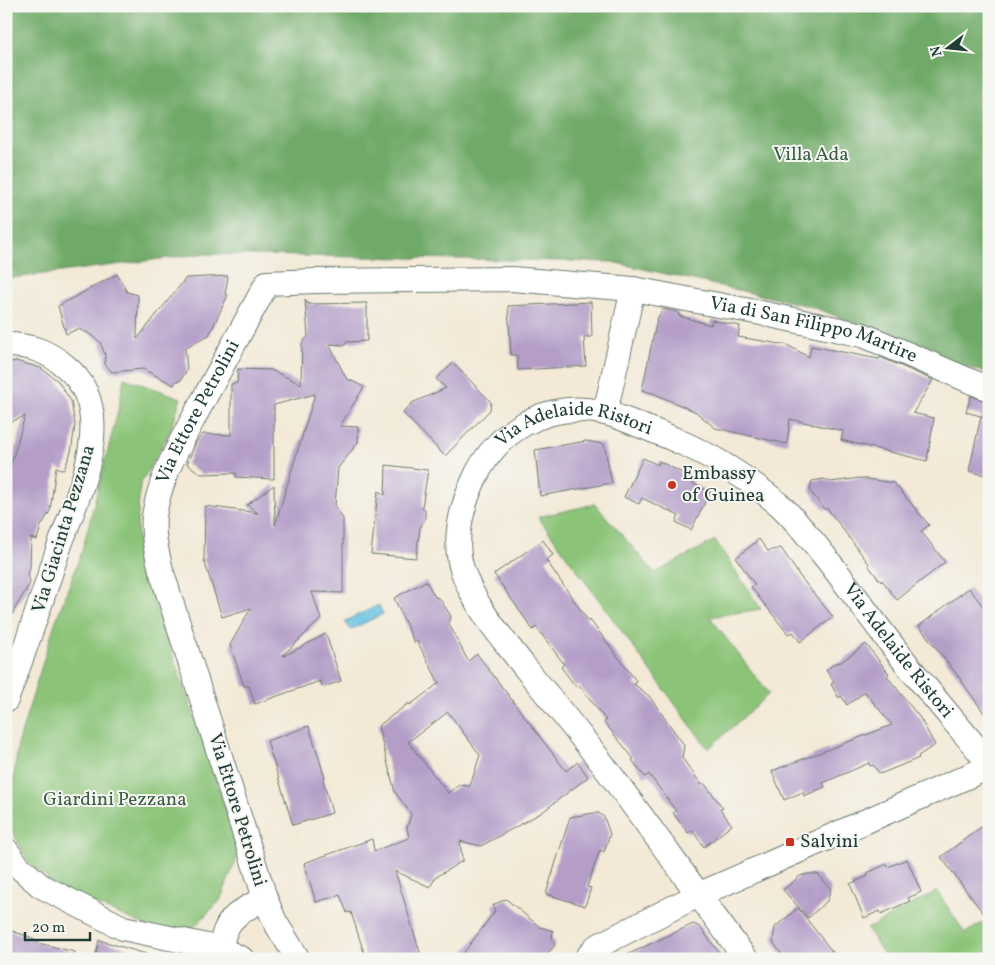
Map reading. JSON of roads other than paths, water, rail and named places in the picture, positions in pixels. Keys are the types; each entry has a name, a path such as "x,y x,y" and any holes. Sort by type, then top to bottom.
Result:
{"street":[{"name":"Via Ettore Petrolini","path":"265,898 161,570 155,539 154,519 160,492 185,435 267,283 512,279 633,289"},
{"name":"Via di San Filippo Martire","path":"633,289 761,313 863,335 989,389"},
{"path":"605,413 633,289"},
{"name":"Via Giacinta Pezzana","path":"6,345 32,347 42,350 74,374 86,393 93,421 92,445 82,480 36,620 6,700"},
{"name":"Via Adelaide Ristori","path":"746,959 595,755 489,622 463,571 458,554 459,525 469,490 481,466 496,448 521,426 540,416 567,410 605,413 666,436 728,466 783,508 830,565 909,668 989,763"},
{"path":"586,959 596,947 698,895 989,767"},
{"path":"6,850 18,866 41,886 123,928 221,949 242,959"},
{"path":"221,949 226,925 242,911 265,898 275,922 298,959"}],"water":[{"path":"379,605 383,614 350,630 345,621"}],"place":[{"name":"Embassy of Guinea","path":"672,485"},
{"name":"Salvini","path":"790,842"}],"park label":[{"name":"Villa Ada","path":"811,155"},
{"name":"Giardini Pezzana","path":"115,800"}]}
